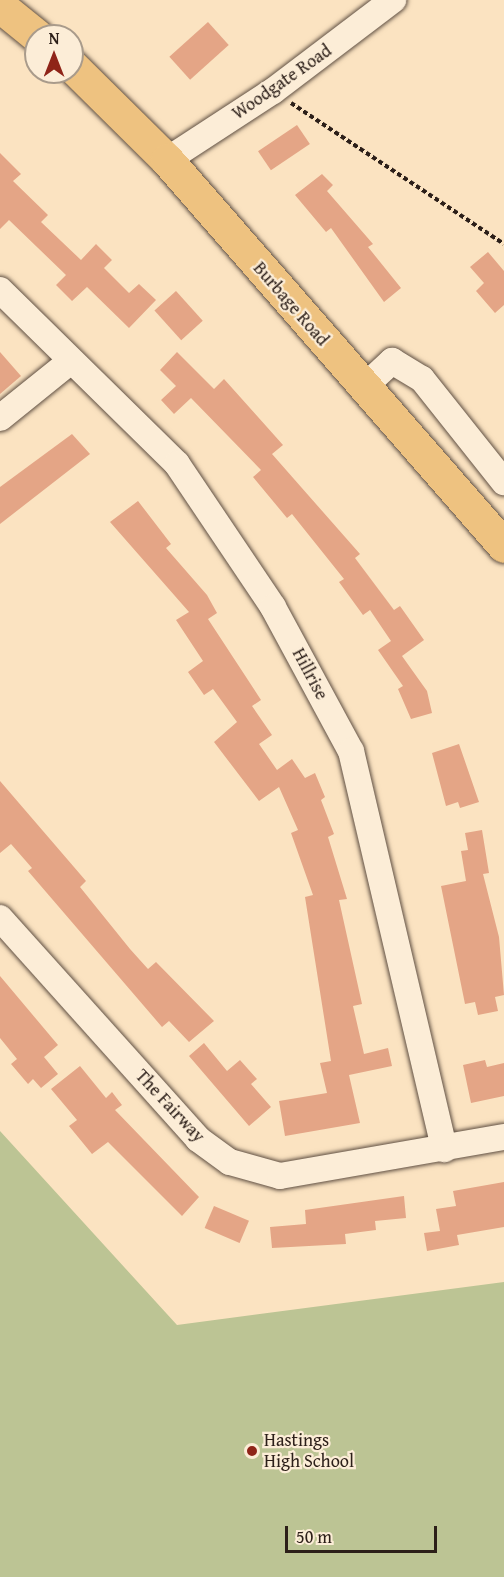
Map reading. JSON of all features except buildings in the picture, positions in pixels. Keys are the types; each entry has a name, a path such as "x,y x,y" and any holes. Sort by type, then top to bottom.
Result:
{"main road":[{"path":"0,6 24,25"},
{"name":"Burbage Road","path":"84,78 167,160 504,546"}],"street":[{"name":"Woodgate Road","path":"167,160 273,91 393,0"},
{"name":"Hillrise","path":"0,290 177,465 273,607 351,751 444,1149"},
{"path":"0,418 72,361"},
{"path":"363,387 392,361 422,379 504,482"},
{"name":"The Fairway","path":"0,918 198,1138 230,1162 280,1176 504,1137"}],"path":[{"path":"273,91 504,244"}],"green space":[{"name":"Hastings High School","path":"0,1131 177,1325 504,1282 504,1577 0,1577"}],"place":[{"name":"Hastings High School","path":"252,1451"}]}
